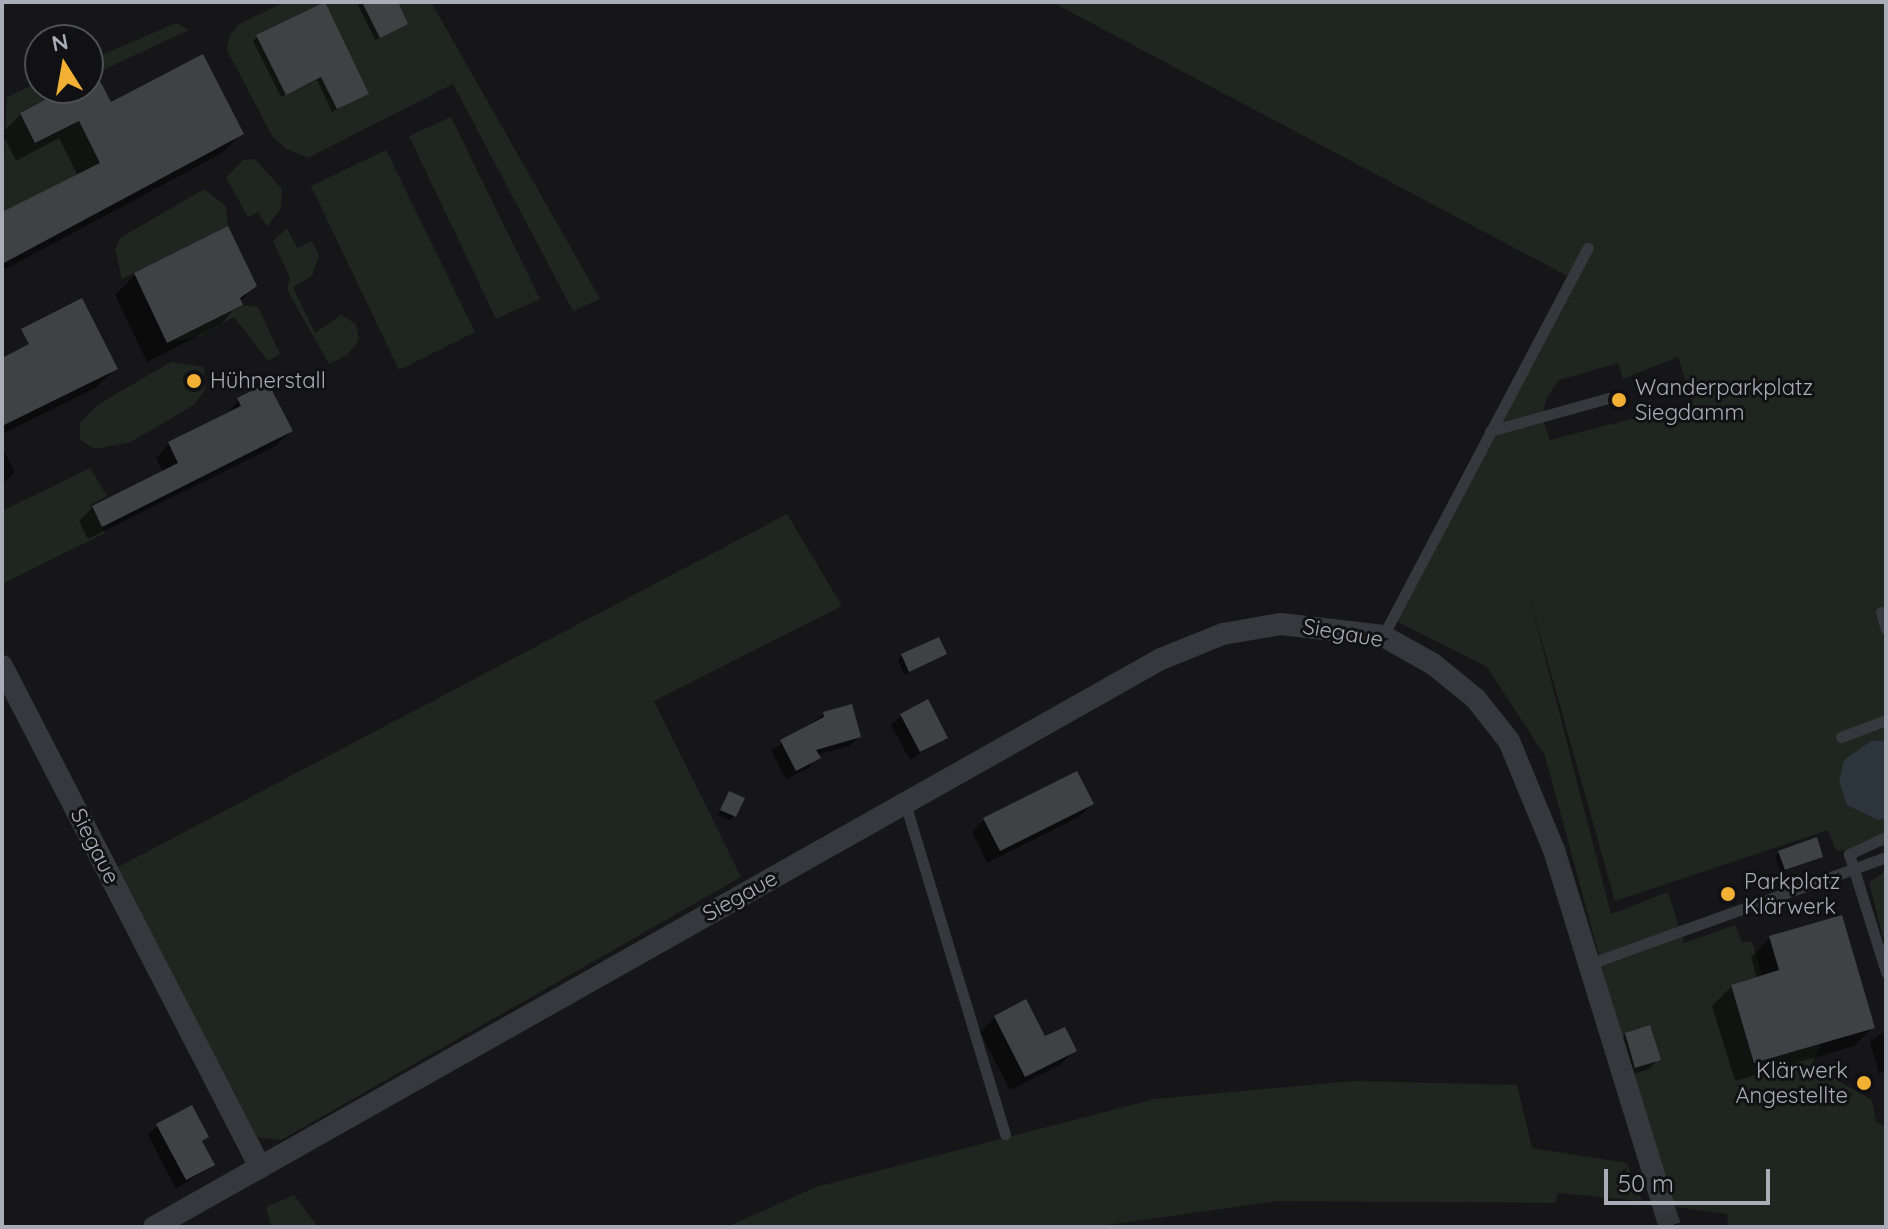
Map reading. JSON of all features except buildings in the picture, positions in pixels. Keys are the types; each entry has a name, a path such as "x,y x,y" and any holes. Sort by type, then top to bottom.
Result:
{"street":[{"name":"Siegaue","path":"2,666 260,1167 1161,659 1223,634 1281,624 1383,636 1433,664 1476,699 1509,741 1535,793 1663,1205"},
{"path":"154,1227 260,1167"}],"lane":[{"path":"1383,636 1588,248"},
{"path":"1490,431 1608,398"},
{"path":"1881,612 1886,629"},
{"path":"1841,737 1886,720"},
{"path":"905,803 1005,1134"},
{"path":"1886,837 1849,854 1886,972"},
{"path":"1589,964 1886,857"}],"shaded area":[{"path":"285,2 431,2 600,299 573,311 453,84 308,158 285,148 272,136 227,50 230,35 239,24"},
{"path":"1052,2 1886,2 1886,846 1836,851 1828,830 1615,901 1529,595 1611,914 1668,892 1684,943 1735,925 1742,943 1752,941 1762,975 1731,985 1754,1063 1822,1043 1811,1065 1872,1100 1876,1122 1886,1127 1886,1227 1728,1227 1727,1214 1675,1207 1658,1173 1545,756 1487,667 1392,619 1573,279","holes":["1678,357 1693,403 1550,440 1542,417 1547,397 1559,380 1618,363 1623,379"]},
{"path":"176,23 189,30 104,70 104,54"},
{"path":"24,89 24,104 36,104 20,112 36,143 79,121 117,195 78,174 2,212 7,97"},
{"path":"451,117 540,299 496,319 409,136"},
{"path":"386,150 475,332 399,370 311,186"},
{"path":"255,159 282,189 281,208 267,227 258,212 248,217 226,178 243,160"},
{"path":"204,189 226,206 228,226 122,279 115,249 120,238"},
{"path":"287,228 297,248 312,241 319,256 312,276 293,287 315,333 341,315 356,324 359,340 347,355 329,364 287,290 290,278 273,241"},
{"path":"245,305 258,307 280,354 268,361 234,317 200,336 170,342"},
{"path":"171,362 204,367 205,390 194,405 131,442 95,449 80,440 80,423 97,405"},
{"path":"90,468 107,496 90,505 105,533 2,584 2,511"},
{"path":"787,514 842,606 654,701 741,877 281,1140 257,1137 118,867"},
{"path":"1871,741 1886,741 1886,818 1878,820 1847,805 1839,781 1844,760"},
{"path":"1886,871 1885,887 1886,949 1869,882"},
{"path":"1353,1081 1517,1085 1532,1148 1627,1163 1642,1201 1558,1193 1555,1203 1278,1201 1093,1227 727,1227 816,1187 1155,1099"},
{"path":"294,1195 318,1227 271,1227 266,1207"}],"tunnel":[{"path":"1663,1205 1670,1227"}],"place":[{"name":"Hühnerstall","path":"194,381"},
{"name":"Wanderparkplatz Siegdamm","path":"1619,400"},
{"name":"Parkplatz Klärwerk","path":"1728,894"},
{"name":"Klärwerk Angestellte","path":"1864,1083"}]}
